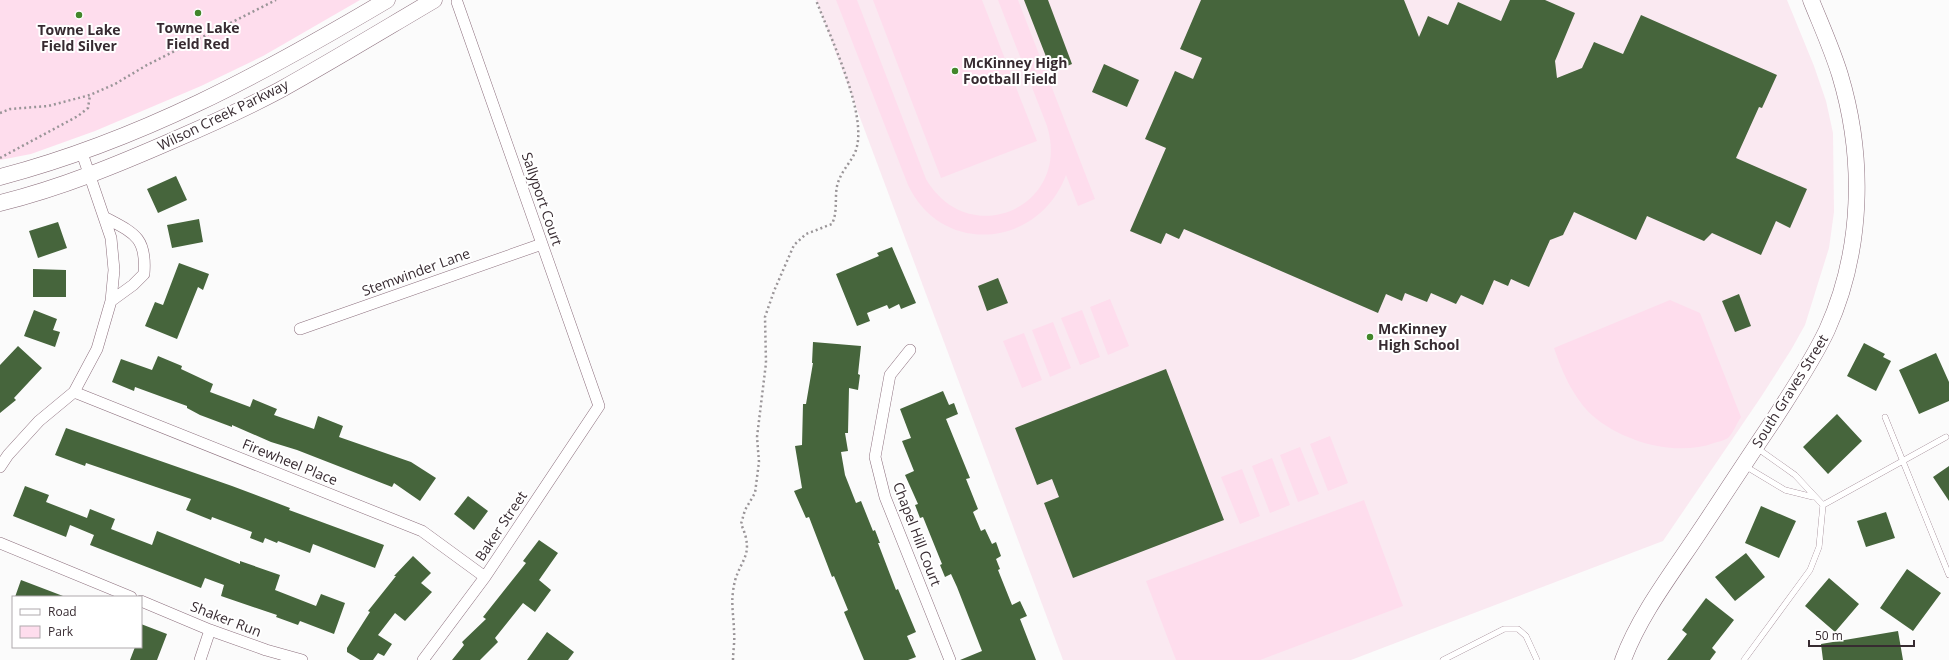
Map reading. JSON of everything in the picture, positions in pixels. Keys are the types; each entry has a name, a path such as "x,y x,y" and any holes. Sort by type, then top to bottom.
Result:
{"main road":[{"name":"Wilson Creek Parkway","path":"0,177 82,153 160,121 236,86 387,0"},
{"name":"Wilson Creek Parkway","path":"0,204 31,196 140,155 255,103 410,6 434,0"},
{"name":"South Graves Street","path":"1623,660 1628,647 1651,606 1807,368 1827,330 1847,270 1854,230 1856,175 1851,118 1835,60 1811,0"}],"street":[{"name":"Sallyport Court","path":"457,2 599,406"},
{"path":"0,467 8,455 40,421 74,392 97,348 111,301 114,270 111,238 82,153"},
{"path":"104,217 130,231 140,241 145,256 144,274 133,285 111,301"},
{"name":"Stemwinder Lane","path":"300,329 542,244"},
{"name":"Chapel Hill Court","path":"910,350 890,375 875,457 885,497 950,660"},
{"name":"Firewheel Place","path":"74,392 422,531 485,577"},
{"name":"Baker Street","path":"424,660 485,577 599,406"},
{"path":"0,543 129,596"},
{"name":"Shaker Run","path":"142,601 210,630 266,650 302,660"},
{"path":"200,660 210,630"}],"lane":[{"path":"1885,417 1949,575"},
{"path":"1823,505 1946,437"},
{"path":"1755,447 1795,475 1823,505"},
{"path":"1744,465 1785,490 1814,497"},
{"path":"1744,660 1769,629 1810,570 1816,558 1823,505"},
{"path":"1443,660 1504,629 1518,629 1526,636 1537,660"}],"path":[{"path":"0,113 10,109 48,106 90,95 115,84 147,65 276,0"},
{"path":"733,660 733,591 737,572 747,555 747,538 741,524 745,510 755,493 759,462 757,437 766,363 765,317 774,291 794,245 806,234 832,224 837,214 838,181 856,150 859,126 855,105 816,0"},
{"path":"0,158 78,116 88,108 90,95"}],"shaded area":[{"name":"McKinney High School","path":"816,0 1787,0 1814,66 1826,101 1833,133 1834,212 1829,248 1805,325 1791,350 1761,397 1663,541 1351,660 1063,660"}],"green space":[{"path":"0,0 360,0 263,56 201,86 95,131 31,154 0,160"},
{"path":"836,0 857,0 926,179 945,201 967,213 990,216 1012,210 1031,198 1045,179 1051,155 1047,126 998,0 1018,0 1095,199 1078,206 1066,175 1053,199 1035,217 1013,229 990,234 966,233 943,224 923,208 908,185"},
{"name":"McKinney High Football Field","path":"873,0 982,0 1037,141 941,178"},
{"path":"1110,299 1129,346 1108,355 1090,307"},
{"path":"1670,300 1700,313 1741,417 1728,438 1699,447 1683,448 1650,444 1634,440 1605,425 1586,409 1574,393 1565,376 1554,348"},
{"path":"1082,310 1100,357 1080,365 1061,318"},
{"path":"1053,322 1071,368 1050,377 1032,330"},
{"path":"1024,333 1042,380 1022,388 1003,341"},
{"path":"1330,436 1348,483 1328,491 1310,444"},
{"path":"1300,447 1319,494 1298,502 1280,455"},
{"path":"1272,458 1290,505 1270,513 1252,466"},
{"path":"1242,469 1260,516 1240,524 1221,477"},
{"path":"1364,500 1403,606 1260,660 1176,660 1146,581"}],"building":[{"path":"1024,0 1048,0 1072,64 1052,72"},
{"path":"1201,0 1404,0 1419,37 1428,16 1448,25 1458,2 1501,21 1510,0 1545,0 1575,13 1555,61 1557,78 1582,68 1594,42 1623,54 1641,15 1777,75 1762,108 1759,107 1736,158 1807,189 1790,228 1776,221 1761,255 1712,233 1704,241 1647,216 1636,240 1574,212 1563,235 1550,240 1529,287 1511,279 1508,286 1494,280 1483,305 1461,295 1456,304 1431,293 1427,302 1405,293 1402,301 1386,294 1378,313 1184,229 1179,239 1166,233 1161,244 1130,231 1166,148 1145,139 1175,71 1193,79 1202,58 1180,49"},
{"path":"1104,64 1139,80 1127,107 1092,92"},
{"path":"176,176 187,200 158,213 147,189"},
{"path":"199,219 203,242 172,248 167,225"},
{"path":"58,222 67,248 38,258 29,231"},
{"path":"892,247 916,303 901,309 899,304 889,309 887,305 867,313 870,321 857,326 836,274 879,256 877,253"},
{"path":"179,263 209,274 203,290 198,287 177,339 145,326 155,302 163,305"},
{"path":"33,269 66,270 66,297 33,297"},
{"path":"998,278 1008,303 987,311 978,286"},
{"path":"1739,294 1751,326 1735,332 1722,301"},
{"path":"34,310 57,319 53,330 60,332 55,347 24,336"},
{"path":"813,342 861,346 858,390 849,388 848,433 845,433 848,451 841,452 845,475 856,503 861,501 873,531 875,530 880,543 878,543 896,590 898,589 916,632 907,636 916,657 908,660 864,660 844,612 848,610 834,576 832,577 809,517 806,518 794,491 802,488 795,446 802,445 803,404 806,404 813,363"},
{"path":"1864,343 1885,354 1883,357 1891,361 1876,391 1847,376"},
{"path":"18,346 42,368 14,398 16,400 0,413 0,365"},
{"path":"1936,353 1949,382 1949,401 1919,414 1899,370"},
{"path":"158,356 182,366 181,369 213,384 210,392 250,407 253,399 277,409 274,415 314,429 318,416 343,426 339,437 411,462 436,478 420,501 394,483 392,487 297,450 271,442 232,425 232,427 200,415 187,408 187,406 135,387 134,391 112,382 121,359 152,370"},
{"path":"1166,369 1224,520 1073,578 1044,503 1059,497 1052,479 1037,485 1015,428"},
{"path":"943,391 949,405 954,403 958,414 946,419 970,478 966,479 978,509 973,512 981,531 985,529 992,544 996,542 1001,556 996,559 1000,569 998,570 1012,605 1020,601 1027,616 1020,619 1036,660 960,660 982,651 957,587 951,574 945,577 940,565 942,564 923,517 920,518 915,505 918,504 905,475 914,471 902,441 911,438 900,409"},
{"path":"1837,414 1862,441 1828,474 1803,447"},
{"path":"66,428 232,486 290,508 289,510 384,545 375,568 313,544 310,553 278,541 277,543 265,538 263,543 250,538 252,532 212,517 211,520 186,510 191,499 86,463 85,466 55,455"},
{"path":"1949,466 1949,501 1933,477"},
{"path":"25,486 49,495 46,502 87,518 90,509 115,519 111,529 152,545 157,531 240,564 240,561 280,575 275,590 316,606 321,594 345,603 334,634 300,621 298,625 276,617 277,615 221,596 224,585 205,578 201,588 90,545 94,535 70,525 66,537 13,516"},
{"path":"468,496 488,511 474,530 454,514"},
{"path":"1761,506 1796,521 1779,558 1745,543"},
{"path":"1886,512 1895,538 1866,547 1857,521"},
{"path":"539,540 558,553 539,580 551,590 535,612 523,603 495,638 498,642 480,660 452,660 464,645 462,642 486,619 483,617 526,563 523,561"},
{"path":"1746,553 1765,577 1735,601 1715,577"},
{"path":"413,556 431,573 421,583 432,592 405,621 395,613 378,635 392,644 384,656 378,653 373,660 360,660 347,652 347,648 370,612 368,611 396,576 394,576"},
{"path":"1907,569 1941,593 1913,631 1880,608"},
{"path":"1829,578 1859,604 1835,632 1805,606"},
{"path":"21,580 63,596 15,596"},
{"path":"1706,598 1734,620 1712,648 1716,652 1710,660 1667,660 1687,634 1682,630"},
{"path":"142,624 167,634 157,660 130,660 135,648 142,648"},
{"path":"1898,631 1903,660 1823,660 1821,644"},
{"path":"547,632 574,652 568,660 527,660"}],"place":[{"name":"Towne Lake Field Red","path":"198,13"},
{"name":"Towne Lake Field Silver","path":"79,15"},
{"name":"McKinney High Football Field","path":"955,71"},
{"name":"McKinney High School","path":"1370,337"}]}
